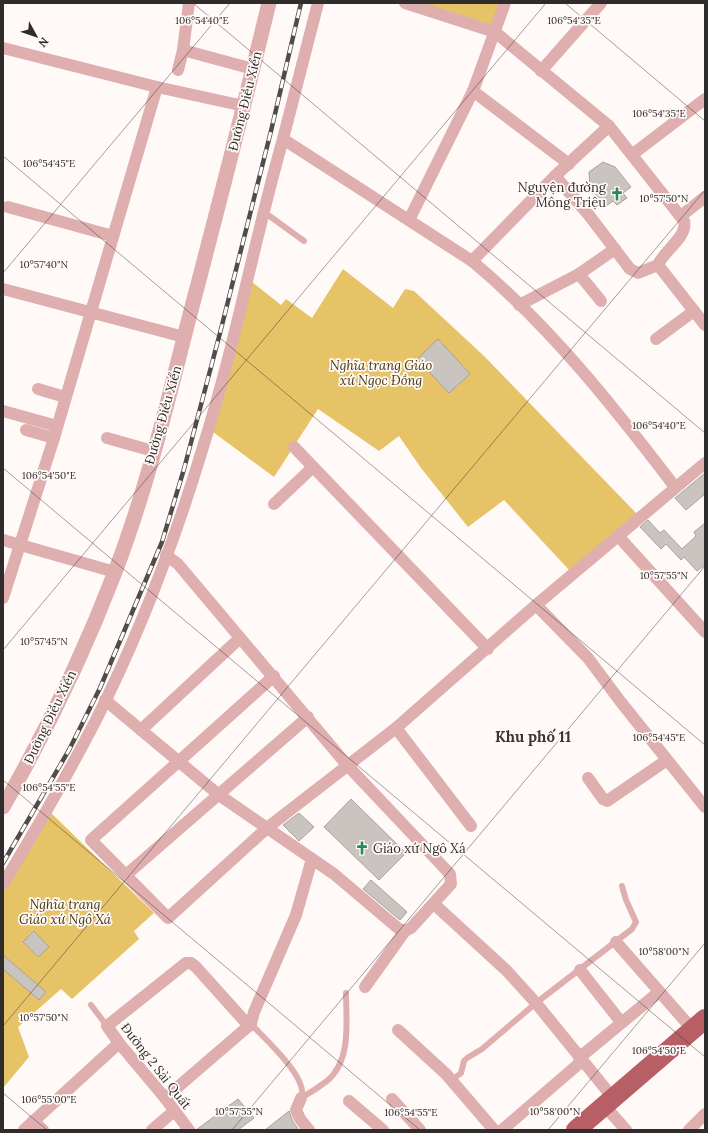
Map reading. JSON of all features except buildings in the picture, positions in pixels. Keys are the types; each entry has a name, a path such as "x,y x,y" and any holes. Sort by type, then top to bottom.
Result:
{"highway":[{"path":"576,1130 699,1024"}],"street":[{"path":"178,70 183,50 189,3"},
{"name":"Đường Điều Xiển","path":"3,807 30,759 64,690 115,572 154,451 270,3"},
{"path":"3,884 59,788 105,700 147,606 166,555 204,446 318,3"},
{"path":"405,3 495,32 609,126 633,154 681,216 685,226 684,231 681,237 667,251 658,265 644,272 634,272 555,176"},
{"path":"409,220 473,90 505,3"},
{"path":"542,71 601,3"},
{"path":"3,48 157,87 244,106"},
{"path":"183,50 253,69"},
{"path":"3,598 91,313 157,87"},
{"path":"473,90 569,164"},
{"path":"633,154 705,99"},
{"path":"472,261 555,176 609,126"},
{"path":"282,139 472,261 494,280 519,305 619,414 675,487"},
{"path":"681,216 705,197"},
{"path":"8,207 113,236"},
{"path":"519,305 579,274 615,249"},
{"path":"658,265 704,322"},
{"path":"579,274 601,301"},
{"path":"3,289 184,337"},
{"path":"656,339 694,311"},
{"path":"38,389 65,397"},
{"path":"3,411 55,432"},
{"path":"26,430 55,432"},
{"path":"107,438 154,451"},
{"path":"294,447 488,648"},
{"path":"274,676 91,840 168,918 267,828 396,728 536,605 619,537 675,487 705,463"},
{"path":"274,504 313,467"},
{"path":"619,537 705,632"},
{"path":"3,540 115,572"},
{"path":"166,555 178,564 274,676 347,765 450,874 451,884 411,928 405,931 365,987"},
{"path":"536,605 588,658 705,807"},
{"path":"141,730 240,638"},
{"path":"105,700 219,795 334,874 399,929 405,931"},
{"path":"126,875 308,717"},
{"path":"396,728 471,826"},
{"path":"588,778 603,799 607,801 667,760"},
{"path":"165,1098 250,1025 254,1012 296,915 312,859"},
{"path":"434,904 506,970 536,1003 580,1059 626,1130"},
{"path":"616,942 659,992 699,1024"},
{"path":"110,1023 186,964 191,963 250,1025"},
{"path":"580,970 621,1022"},
{"path":"502,1130 621,1022 659,992"},
{"name":"Đường 2 Sài Quất","path":"110,1023 119,1043 165,1098 189,1130"},
{"path":"398,1030 452,1080 494,1130"},
{"path":"24,1130 33,1120 119,1043"},
{"path":"302,1098 296,1110 300,1119 309,1130"},
{"path":"392,1098 420,1130"},
{"path":"349,1101 382,1130"},
{"path":"152,1130 174,1112"},
{"path":"690,1130 705,1114"},
{"path":"33,1120 43,1130"}],"lane":[{"path":"264,212 304,241"},
{"path":"452,1080 461,1073 464,1061 482,1049 536,1003 632,929 636,922 626,900 622,886"},
{"path":"302,1098 328,1080 338,1067 345,1051 346,992"},
{"path":"90,1005 110,1023"},
{"path":"250,1025 288,1064 302,1088 302,1098"}],"green space":[{"path":"417,3 501,3 493,27"},
{"name":"Nghĩa trang Giáo xứ Ngọc Đồng","path":"343,269 393,308 405,289 414,291 484,356 638,515 571,572 504,500 468,527 421,468 399,436 379,451 318,409 274,477 213,432 252,282 281,305 286,299 312,318"},
{"name":"Nghĩa trang Giáo xứ Ngô Xá","path":"50,812 154,913 134,931 139,939 72,999 61,989 18,1027 29,1057 3,1088 3,892"}],"railway":[{"path":"3,863 69,750 100,688 162,542 184,469 220,333 271,131 301,3"}],"place":[{"name":"Nguyện đường Mông Triệu","path":"617,194"},
{"name":"Giáo xứ Ngô Xá","path":"362,848"}],"district":[{"name":"Khu phố 11","path":"533,736"}]}
